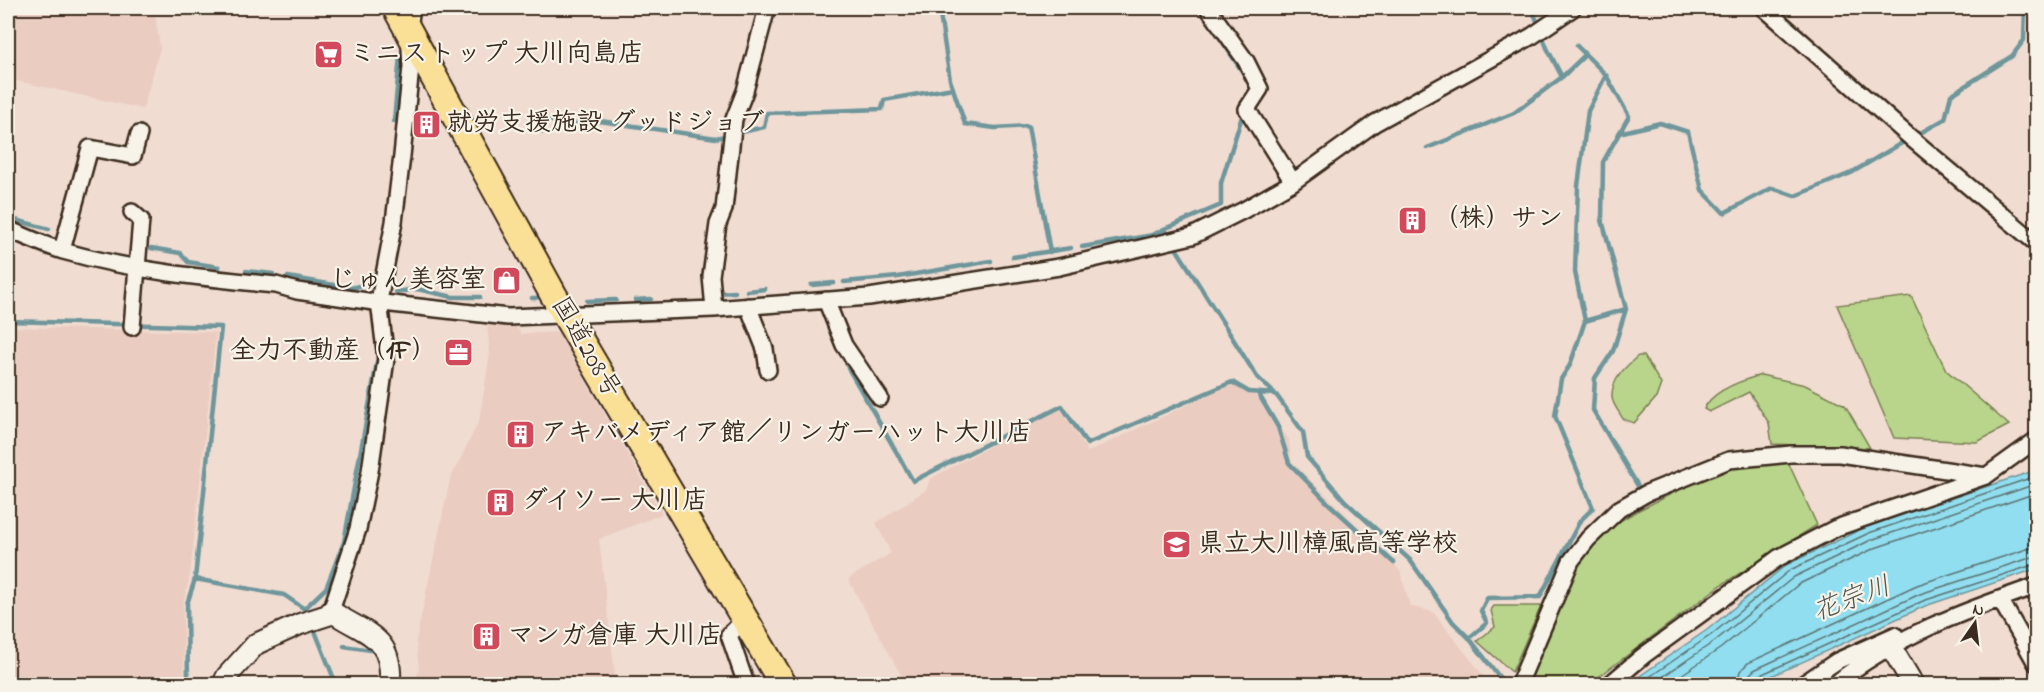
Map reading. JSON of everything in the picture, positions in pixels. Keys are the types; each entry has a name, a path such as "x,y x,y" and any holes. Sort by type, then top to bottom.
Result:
{"highway":[{"name":"国道208号","path":"406,14 565,314 783,684"}],"street":[{"path":"714,309 711,276 718,224 724,209 734,119 745,91 767,8"},
{"path":"1208,8 1246,61 1260,89 1247,109 1293,182"},
{"path":"8,229 62,250 137,269 276,285 297,291 508,317 714,309 869,297 1059,267 1192,236 1293,182 1375,123 1533,36 1573,8"},
{"path":"1764,8 1911,138 2037,243"},
{"path":"333,612 358,529 386,359 379,301 394,222 411,67 406,14"},
{"path":"62,250 90,148 133,156 139,134"},
{"path":"132,212 141,220 132,323"},
{"path":"826,300 844,345 880,398"},
{"path":"747,306 765,349 768,370"},
{"path":"1610,684 1644,656 1778,558 1836,528 1986,476 2037,440"},
{"path":"1519,684 1571,561 1588,539 1619,509 1647,493 1729,460 1791,454 1840,454 1986,476"},
{"path":"1835,684 1857,666 1891,647 1972,609 2037,586"},
{"path":"2000,599 2037,663"},
{"path":"1803,684 1837,661 1872,645 1960,607 1972,609"},
{"path":"223,684 227,676 256,644 333,612"},
{"path":"333,612 349,624 377,638 387,652 391,673 390,684"},
{"path":"744,620 729,635 747,684"},
{"path":"1891,647 1913,684"}],"shaded area":[{"path":"8,8 154,8 160,48 143,109 8,79"},
{"path":"487,323 516,326 521,334 558,332 662,514 599,539 616,684 415,684 419,670 416,641 450,480 479,421 490,354"},
{"path":"8,327 216,332 190,576 183,604 184,684 8,684"},
{"path":"1231,384 1261,399 1289,440 1291,461 1371,539 1400,571 1410,606 1433,612 1486,679 1484,684 906,684 848,579 891,553 876,523 926,490 930,479 1060,408 1088,452"}],"green space":[{"path":"1911,296 1946,370 2009,425 1977,442 1894,438 1837,305"},
{"path":"1638,356 1644,356 1661,384 1656,398 1634,423 1623,419 1613,403 1612,391 1620,374"},
{"path":"1761,375 1805,385 1845,405 1870,448 1772,444 1769,423 1749,392 1709,412 1704,409 1721,392 1737,383"},
{"path":"1762,461 1788,462 1817,525 1721,585 1589,684 1534,684 1527,681 1582,556 1601,532 1711,474"},
{"path":"1494,606 1541,606 1512,672 1477,641 1495,627 1491,610"}],"water":[{"name":"花宗川","path":"2036,470 2036,569 1925,606 1754,684 1628,684 1707,630 1786,565 1866,527"}],"waterway":[{"path":"939,8 950,80 965,124 995,128 1028,126 1050,252"},
{"path":"1427,148 1514,113 1562,77 1547,48 1532,8"},
{"path":"1915,136 1945,119 1951,95 2012,56 2024,40 2025,8"},
{"path":"1216,32 1248,80"},
{"path":"1577,46 1606,75 1629,116 1603,162 1602,220 1626,309 1613,351 1595,378 1593,410 1638,486"},
{"path":"1562,77 1585,55"},
{"path":"394,121 400,56"},
{"path":"1606,75 1588,111 1578,186 1575,272 1585,321 1626,309"},
{"path":"543,132 544,120 586,125 600,121 716,138 764,127 767,113 882,109 884,100 953,88"},
{"path":"1082,247 1153,235 1221,205 1221,183 1244,110"},
{"path":"1619,133 1660,123 1688,132 1702,190 1724,213 1772,188 1795,196 1851,173 1907,140"},
{"path":"8,218 49,229"},
{"path":"1164,229 1257,377 1277,396 1303,432 1307,457 1345,501 1410,560 1453,622 1469,638 1503,682 1502,684"},
{"path":"151,248 180,253 188,262 219,267"},
{"path":"1013,257 1071,248"},
{"path":"844,282 898,277 991,261"},
{"path":"246,271 273,274"},
{"path":"288,277 351,288 367,284 374,274"},
{"path":"811,285 834,283"},
{"path":"396,292 417,289 453,297 480,297"},
{"path":"747,291 765,289"},
{"path":"717,293 735,292"},
{"path":"635,300 651,299"},
{"path":"587,301 616,300"},
{"path":"8,321 221,327 195,579 187,604 188,684"},
{"path":"1469,638 1487,623 1481,611 1487,598 1540,597 1580,521 1593,508 1555,416 1561,379 1570,365 1585,321"},
{"path":"305,608 326,588 344,542 378,357 376,337"},
{"path":"848,368 913,481 1062,406 1087,444 1232,382 1249,392 1274,394"},
{"path":"1258,393 1278,427 1289,463 1327,502 1394,563"},
{"path":"195,579 284,595 306,610"},
{"path":"313,626 336,684"},
{"path":"344,646 377,651"}],"place":[{"name":"ミニストップ 大川向島店","path":"328,55"},
{"name":"就労支援施設 グッドジョブ","path":"426,124"},
{"name":"（株）サン","path":"1412,220"},
{"name":"じゅん美容室","path":"507,281"},
{"name":"全力不動産（1F）","path":"458,352"},
{"name":"アキバメディア館／リンガーハット大川店","path":"520,434"},
{"name":"ダイソー 大川店","path":"501,502"},
{"name":"県立大川樟風高等学校","path":"1177,545"},
{"name":"マンガ倉庫 大川店","path":"487,637"}]}
